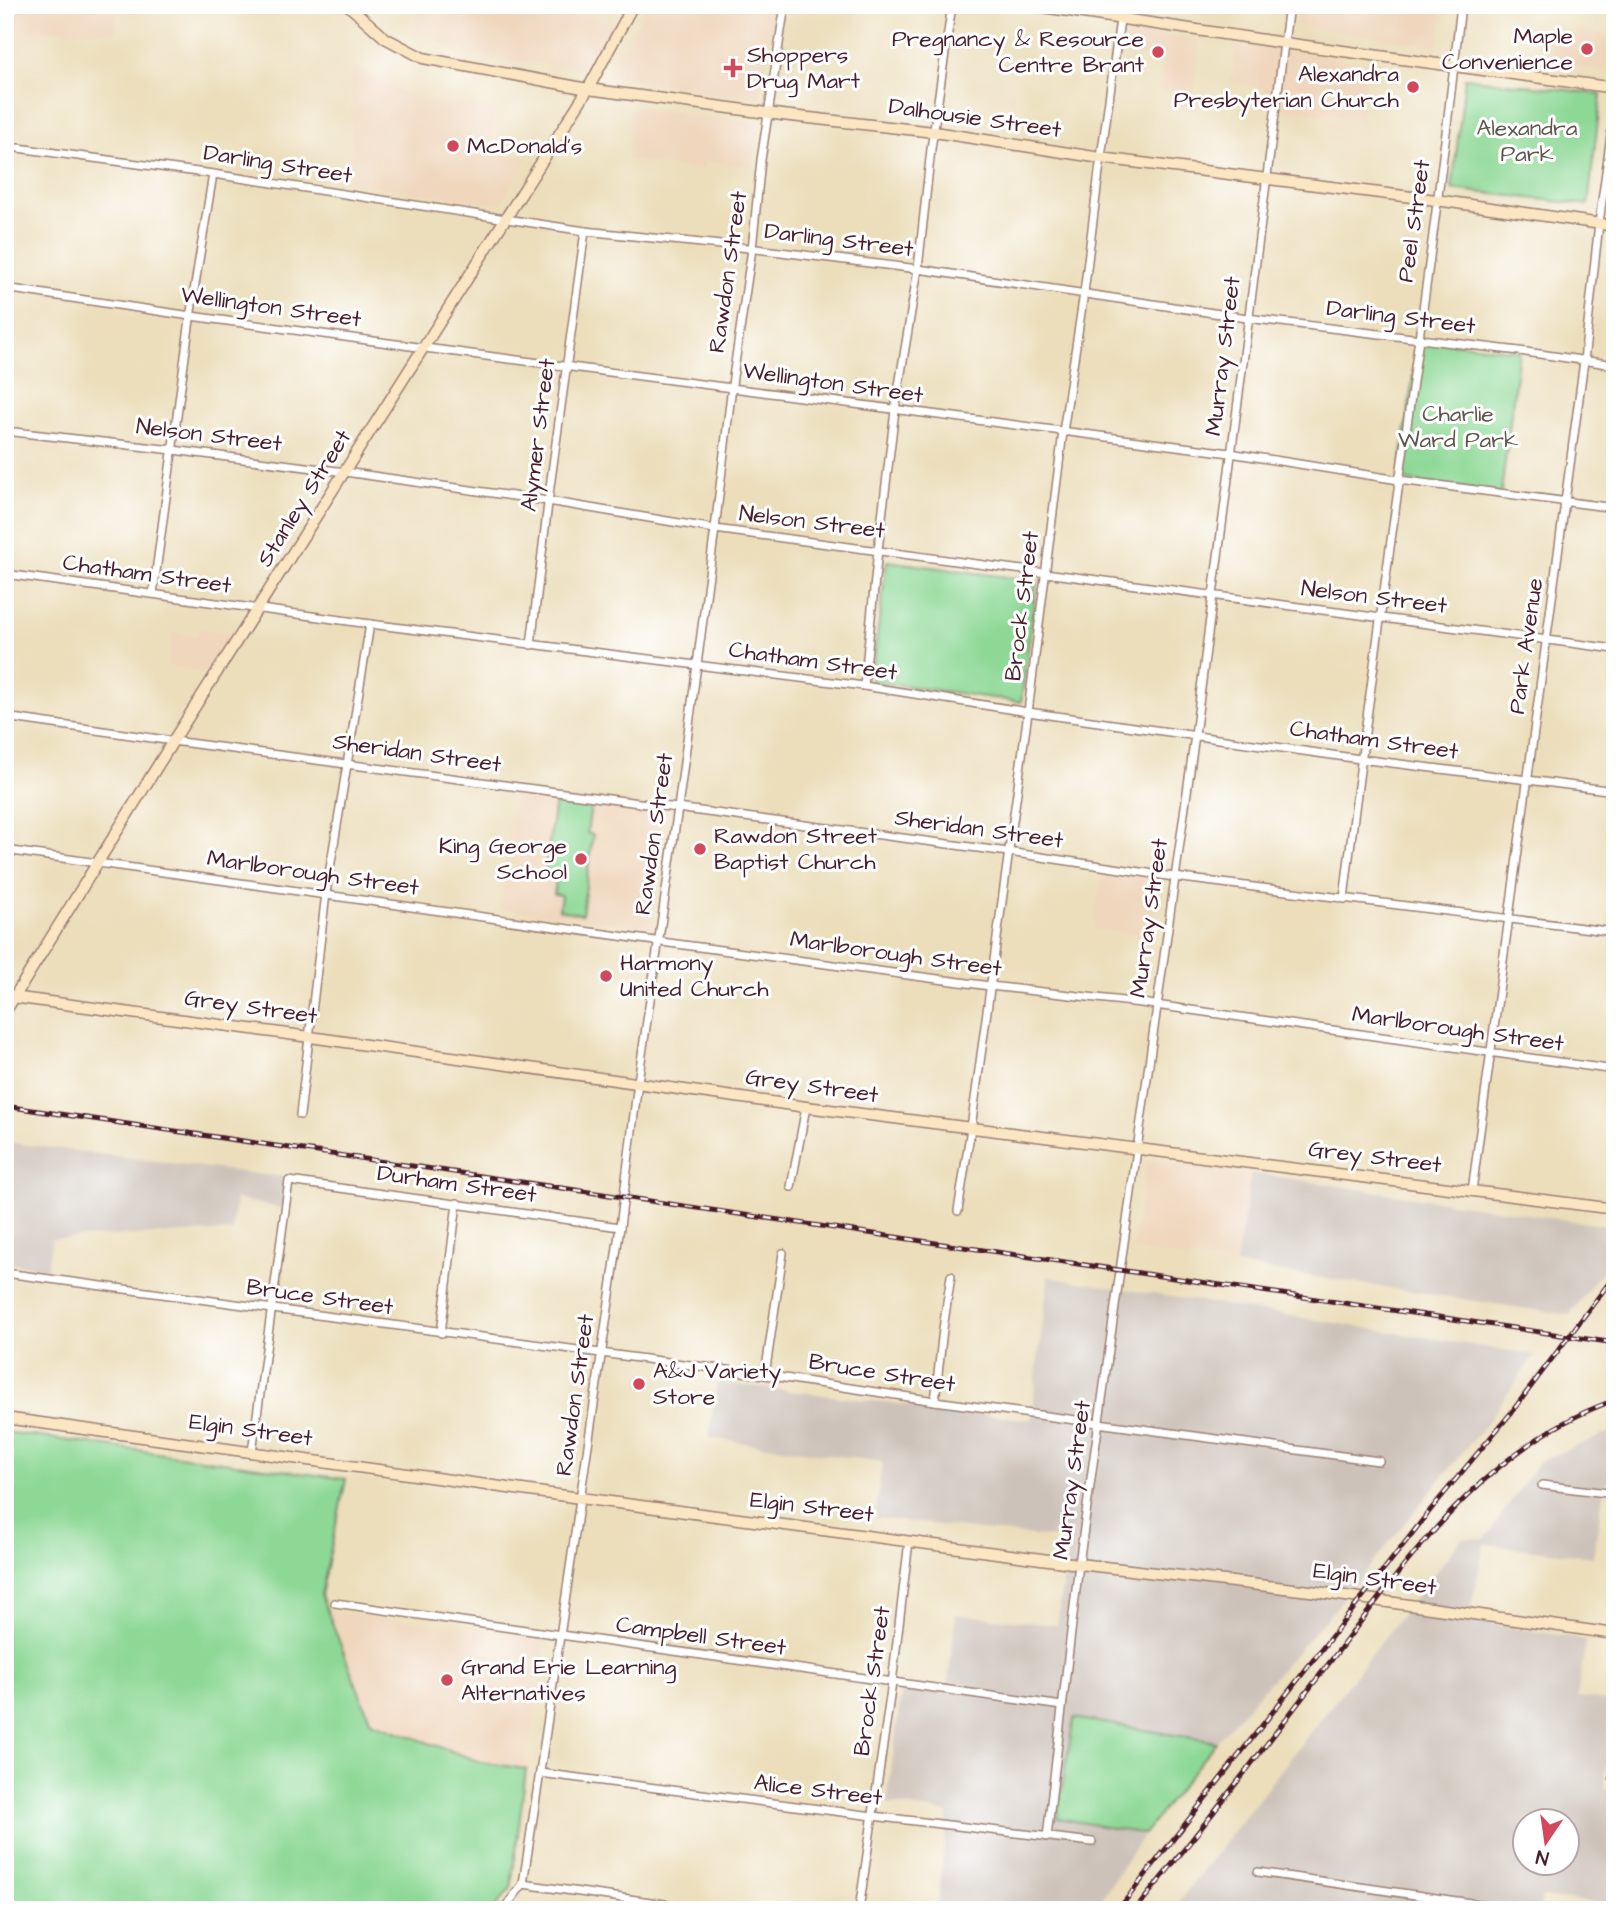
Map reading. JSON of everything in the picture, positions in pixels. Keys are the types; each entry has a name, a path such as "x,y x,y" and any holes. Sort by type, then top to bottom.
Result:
{"main road":[{"name":"Dalhousie Street","path":"348,5 385,38 423,58 588,89 934,132 1101,158 1436,200 1615,226"},
{"name":"Stanley Street","path":"5,1012 10,996 99,862 173,741 588,89 633,5"},
{"path":"1029,5 1615,88"},
{"name":"Grey Street","path":"10,996 806,1107 1615,1209"},
{"name":"Elgin Street","path":"5,1418 580,1498 1310,1591 1615,1634"}],"street":[{"name":"Rawdon Street","path":"503,1910 523,1884 540,1773 620,1227 678,808 768,113 785,5"},
{"path":"863,686 895,410 918,269 952,5"},
{"name":"Brock Street","path":"957,1211 971,1128 1028,712 1063,432 1122,5"},
{"name":"Murray Street","path":"1047,1837 1079,1563 1195,735 1289,5"},
{"name":"Peel Street","path":"1344,899 1360,759 1461,5"},
{"name":"Park Avenue","path":"1472,1191 1584,361 1615,106"},
{"name":"Darling Street","path":"18,148 214,174 585,231 918,269 1247,318 1615,365"},
{"path":"153,594 191,316 214,174"},
{"name":"Alymer Street","path":"531,645 585,231"},
{"name":"Wellington Street","path":"5,288 425,348 1230,453 1399,480 1615,508"},
{"name":"Nelson Street","path":"5,430 345,472 548,501 715,529 1615,649"},
{"name":"Chatham Street","path":"5,574 370,624 863,686 1360,759 1615,791"},
{"path":"300,1115 327,894 370,624"},
{"name":"Sheridan Street","path":"5,717 1008,852 1174,877 1615,932"},
{"name":"Marlborough Street","path":"5,850 1615,1070"},
{"path":"791,1187 806,1107"},
{"name":"Durham Street","path":"271,1310 289,1181 620,1227"},
{"path":"441,1332 457,1203"},
{"path":"765,1375 783,1254"},
{"name":"Bruce Street","path":"5,1273 1378,1461"},
{"path":"935,1401 951,1276"},
{"path":"252,1452 271,1310"},
{"path":"1542,1485 1615,1494"},
{"name":"Brock Street","path":"859,1910 892,1683 909,1541"},
{"name":"Campbell Street","path":"335,1603 1062,1706"},
{"name":"Alice Street","path":"540,1773 1092,1842"},
{"path":"1258,1872 1518,1910"},
{"path":"523,1884 707,1910"}],"shaded area":[{"path":"5,5 118,5 116,32 5,30"},
{"path":"417,5 575,5 575,17 617,20 581,69 482,57 415,34"},
{"path":"647,5 776,5 761,100 608,76"},
{"path":"1299,5 1444,5 1438,46 1296,25"},
{"path":"1576,30 1612,36 1607,71 1550,63 1554,38 1574,40"},
{"path":"1128,31 1200,40 1194,94 1159,91 1163,60 1125,54"},
{"path":"1235,45 1368,62 1360,119 1264,106 1265,88 1231,83"},
{"path":"353,65 418,100 495,107 491,154 528,157 500,204 349,182"},
{"path":"631,107 757,123 752,167 704,161 703,171 628,160"},
{"path":"199,629 233,635 210,673 168,666 173,633 198,637"},
{"name":"King George School","path":"514,790 664,810 649,928 499,908"},
{"path":"1101,872 1159,879 1152,936 1094,929"},
{"path":"5,1142 289,1178 285,1209 236,1199 232,1231 52,1239 47,1269 5,1262"},
{"path":"1146,1160 1251,1173 1236,1265 1133,1250"},
{"path":"1251,1173 1615,1227 1615,1254 1569,1315 1236,1265"},
{"path":"1048,1277 1535,1355 1488,1421 1340,1603 1216,1742 1074,1718 1057,1818 1144,1834 1094,1910 937,1910 948,1813 887,1803 902,1686 947,1692 956,1614 1057,1625 1069,1540 875,1518 882,1462 709,1438 717,1382 1031,1420"},
{"path":"1615,1430 1615,1484 1605,1483 1593,1557 1484,1544 1469,1619 1586,1640 1577,1697 1615,1702 1604,1789 1615,1790 1615,1861 1607,1904 1542,1897 1539,1910 1172,1910 1462,1538 1485,1539 1538,1462"},
{"name":"Grand Erie Learning Alternatives","path":"328,1611 546,1638 526,1769 481,1762 371,1722"}],"green space":[{"name":"Alexandra Park","path":"1465,78 1601,94 1588,205 1452,189"},
{"name":"Charlie Ward Park","path":"1418,339 1519,351 1501,493 1399,480"},
{"path":"887,561 1037,581 1021,702 871,681"},
{"path":"555,801 591,806 587,833 593,835 582,914 559,910 561,895 554,894 557,874 545,871"},
{"path":"5,1432 346,1479 321,1595 371,1722 481,1762 526,1769 511,1888 493,1910 5,1910"},
{"path":"1074,1718 1216,1742 1144,1834 1057,1818"}],"railway":[{"path":"5,1106 1615,1343"},
{"path":"1118,1910 1432,1508 1511,1413 1615,1275"},
{"path":"1135,1910 1384,1591 1450,1513 1486,1478 1525,1447 1568,1421 1615,1400"}],"place":[{"name":"Maple Convenience","path":"1587,49"},
{"name":"Pregnancy & Resource Centre Brant","path":"1158,52"},
{"name":"Shoppers Drug Mart","path":"733,68"},
{"name":"Alexandra Presbyterian Church","path":"1413,87"},
{"name":"McDonald's","path":"453,146"},
{"name":"Rawdon Street Baptist Church","path":"700,849"},
{"name":"King George School","path":"581,859"},
{"name":"Harmony United Church","path":"606,976"},
{"name":"A&J Variety Store","path":"639,1384"},
{"name":"Grand Erie Learning Alternatives","path":"447,1680"}]}
